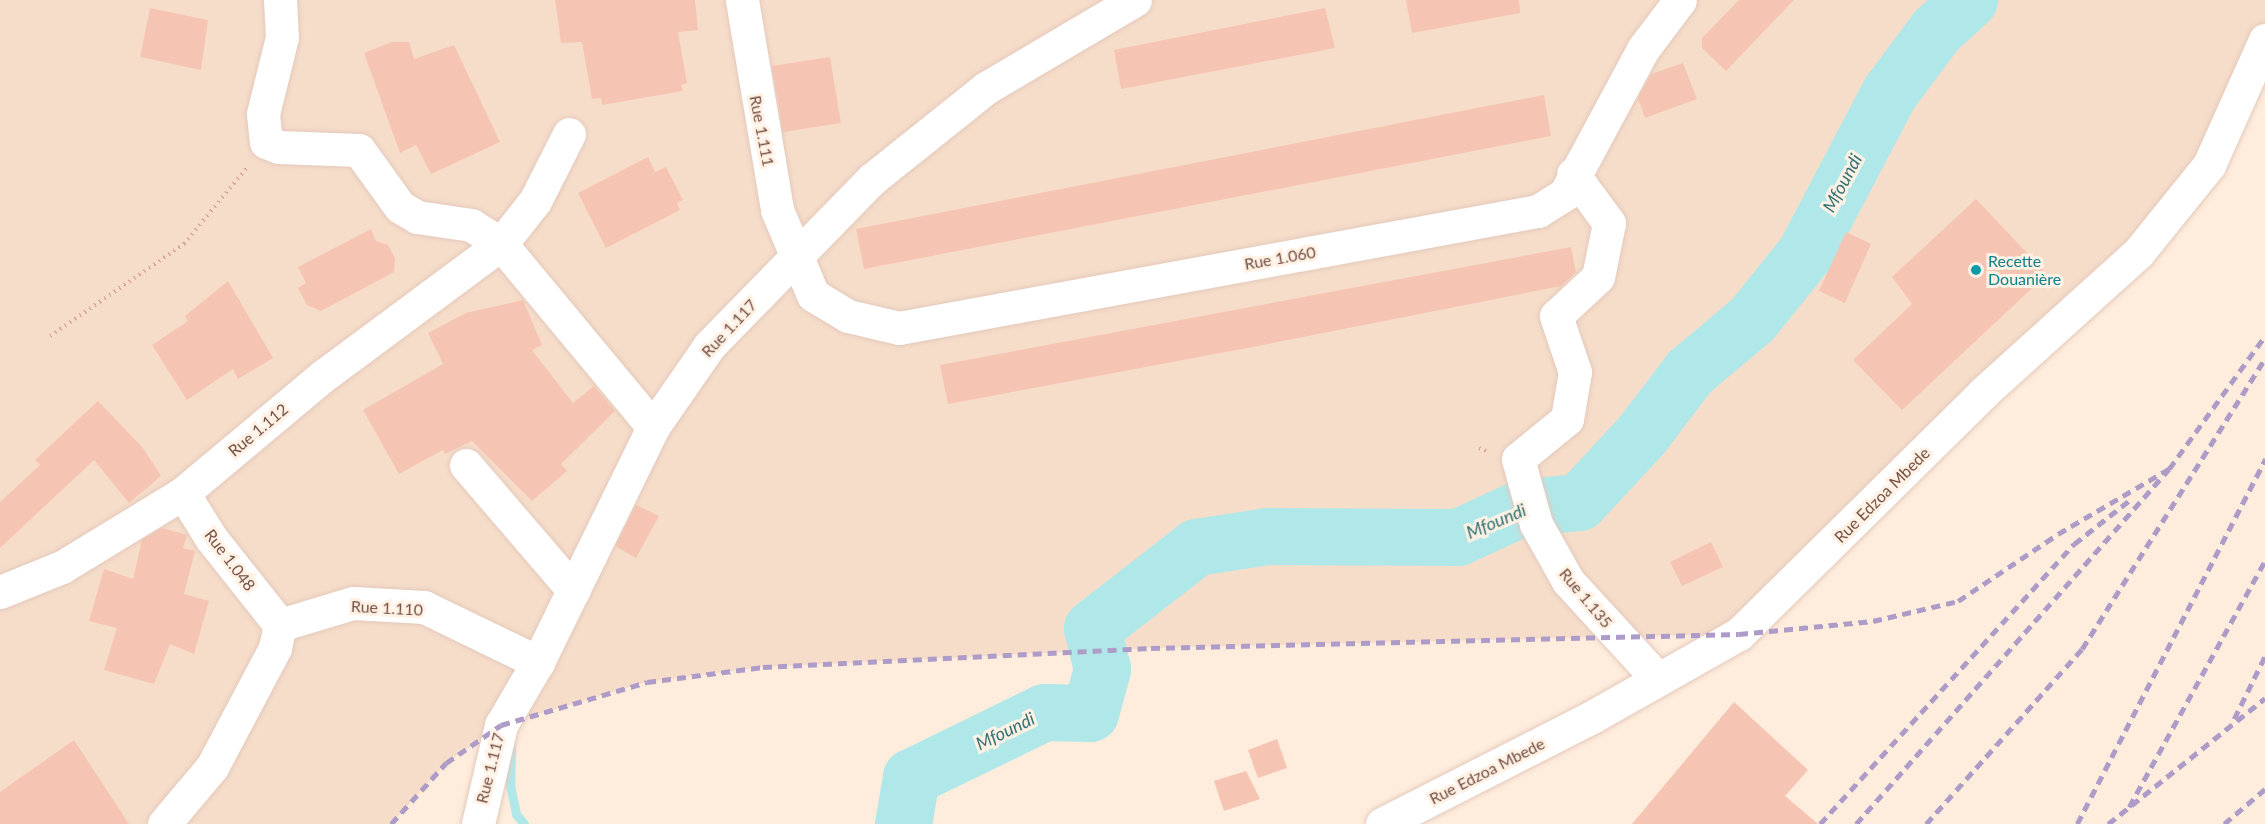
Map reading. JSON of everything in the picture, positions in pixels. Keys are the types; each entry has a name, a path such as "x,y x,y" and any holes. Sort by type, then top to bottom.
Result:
{"street":[{"path":"280,0 282,37 262,114 266,142 279,147 359,150 400,207 417,218 471,225 501,244 653,427"},
{"name":"Rue 1.111","path":"742,0 777,210 797,259"},
{"name":"Rue 1.117","path":"478,824 501,725 538,662 653,427 709,345 797,259 872,179 986,88 1135,0"},
{"name":"Rue 1.060","path":"797,259 813,295 848,316 899,328 1538,211 1564,194 1643,49 1680,0"},
{"name":"Rue Edzoa Mbede","path":"1382,824 1592,717 1656,677 1739,634 1983,393 2138,253 2209,165 2265,40"},
{"name":"Rue 1.112","path":"0,592 62,567 183,493 323,376 501,244 535,201 568,134"},
{"name":"Rue 1.135","path":"1573,174 1609,223 1598,277 1556,316 1575,372 1574,396 1567,418 1518,459 1524,491 1536,524 1568,581 1656,677"},
{"path":"466,465 573,590"},
{"name":"Rue 1.048","path":"183,493 211,538 280,625"},
{"name":"Rue 1.110","path":"280,625 353,603 424,607 538,662"},
{"path":"164,824 212,767 275,648 280,625"}],"path":[{"path":"50,336 184,244 266,142"}],"shaded area":[{"path":"0,0 2265,0 2265,40 2209,165 1739,634 1151,648 763,667 647,682 501,725 446,763 391,824 0,824"}],"building":[{"path":"555,0 695,0 698,30 678,32 687,83 681,85 683,91 602,105 601,98 592,99 582,42 561,43"},
{"path":"1406,0 1519,0 1520,13 1412,33"},
{"path":"1739,0 1794,0 1726,71 1702,48 1702,38"},
{"path":"150,8 208,20 201,70 140,57"},
{"path":"1325,8 1335,48 1121,89 1114,50"},
{"path":"392,42 409,42 414,59 454,45 500,142 431,174 416,145 400,153 364,53"},
{"path":"830,57 841,123 783,132 772,66"},
{"path":"1683,63 1697,99 1645,118 1638,98 1651,74"},
{"path":"1544,95 1551,136 864,269 856,229"},
{"path":"648,157 655,172 666,167 683,200 677,203 680,210 606,248 578,193"},
{"path":"1976,199 2047,274 1902,410 1853,360 1912,304 1892,277"},
{"path":"371,229 376,241 388,245 395,258 394,272 321,311 307,305 298,288 306,283 298,267"},
{"path":"1846,232 1871,244 1845,303 1819,291"},
{"path":"1571,247 1576,272 1561,286 948,404 940,365"},
{"path":"228,281 273,358 238,379 233,369 187,400 152,345 188,321 185,316"},
{"path":"523,300 542,345 532,350 573,403 594,386 615,411 561,464 567,471 532,501 472,441 445,454 443,450 399,474 363,410 443,364 428,333 466,313"},
{"path":"98,401 143,448 161,476 129,503 94,460 0,548 0,502 40,465 35,460"},
{"path":"636,505 659,516 636,558 615,546"},
{"path":"162,528 187,535 183,548 195,551 184,594 209,601 194,654 170,644 154,684 104,670 117,628 89,621 104,569 133,579 142,540"},
{"path":"1711,542 1723,567 1682,586 1670,562"},
{"path":"1734,702 1808,770 1785,796 1818,824 1632,824"},
{"path":"1277,739 1287,768 1258,778 1248,750"},
{"path":"74,740 129,824 0,824 0,792"},
{"path":"1246,771 1260,799 1224,811 1214,781"}],"waterway":[{"name":"Mfoundi","path":"903,824 911,777 1044,712 1090,713 1102,669 1092,628 1196,547 1268,536 1458,537 1523,507 1579,502 1642,434 1689,372 1752,319 1805,253 1889,93 1936,30 1969,0"},
{"path":"511,746 510,785 516,814 524,824"}],"railway":[{"path":"1856,824 2169,469 2265,336"},
{"path":"1926,824 2082,649 2265,358"},
{"path":"2077,824 2265,459"},
{"path":"391,824 446,763 501,725 647,682 763,667 1151,648 1739,634 1873,621 1958,601 2058,534 2169,469"},
{"path":"1820,824 2074,544 2131,499"},
{"path":"2129,807 2265,561"},
{"path":"2234,719 2265,656"},
{"path":"2108,824 2265,698"},
{"path":"2224,824 2265,789"}],"place":[{"name":"Recette Douanière","path":"1976,270"}]}
